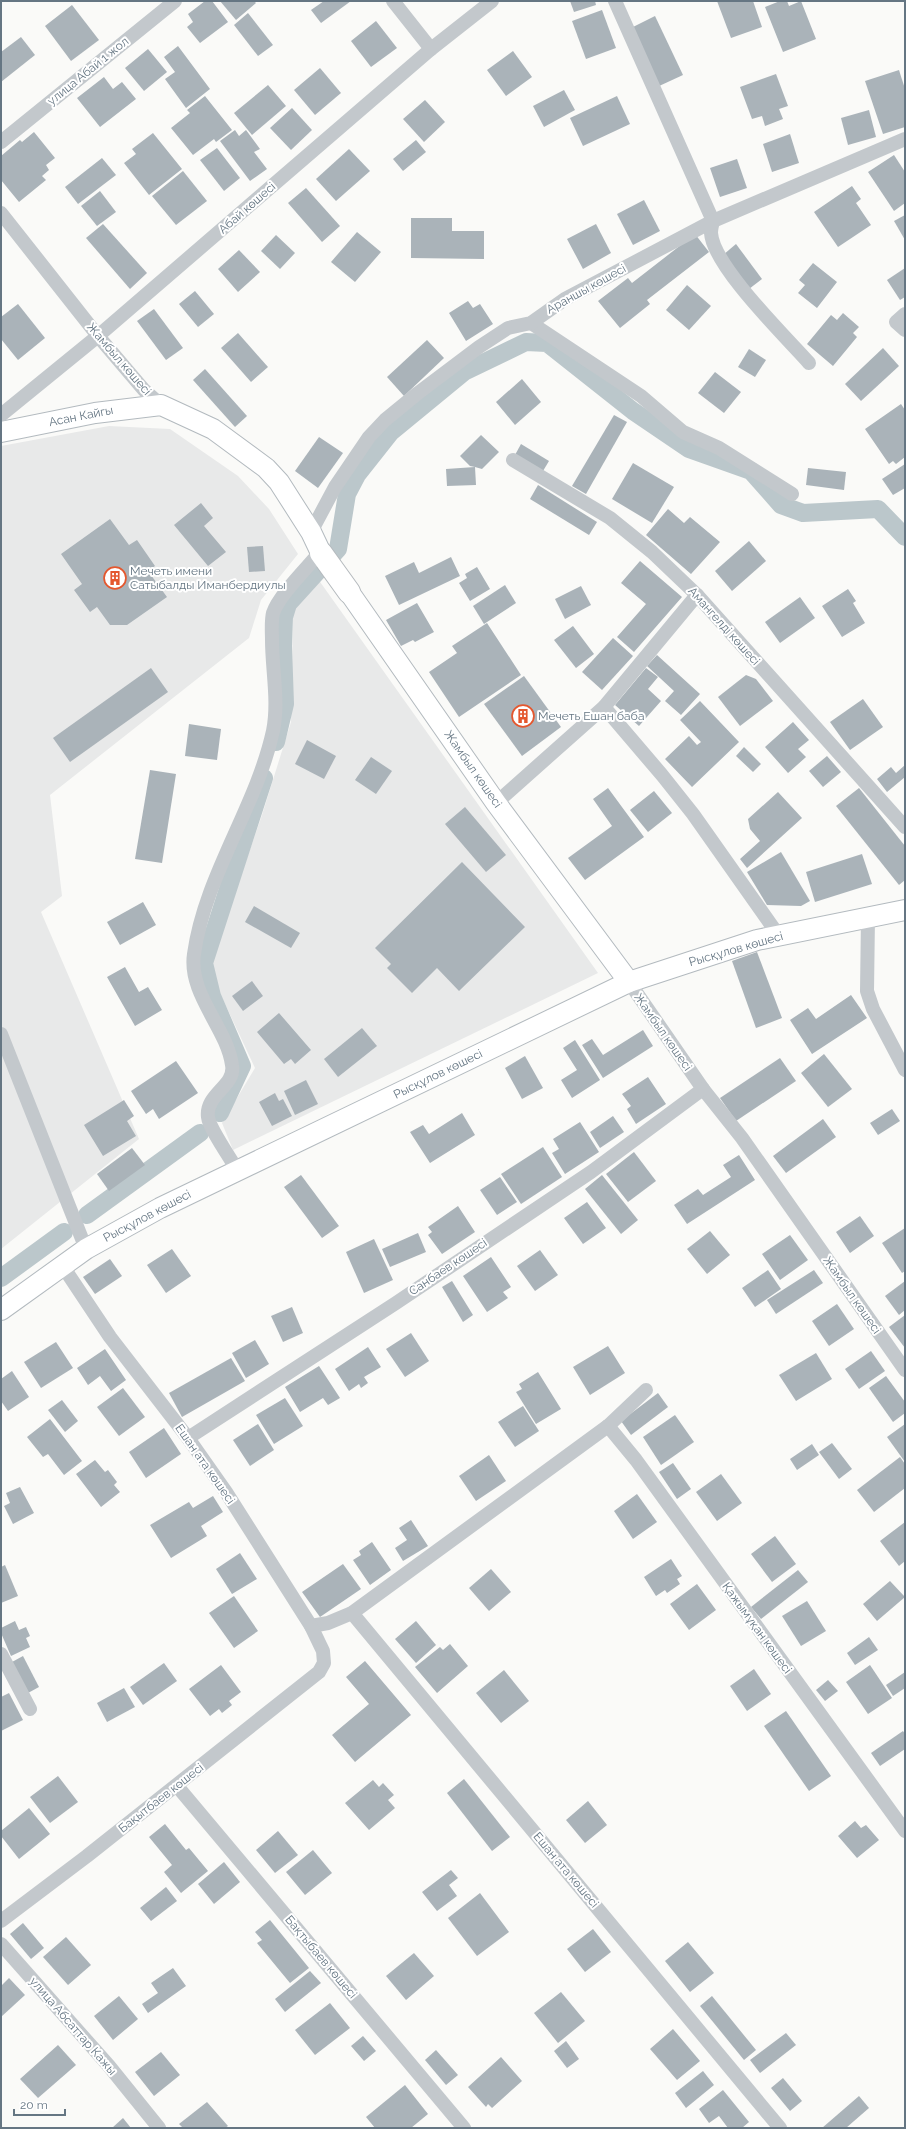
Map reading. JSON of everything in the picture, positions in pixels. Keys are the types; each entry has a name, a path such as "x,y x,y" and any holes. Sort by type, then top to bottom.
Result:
{"main road":[{"name":"Жамбыл көшесі","path":"161,405 213,429 266,468 279,482 311,532 321,552 496,803 629,982"},
{"name":"Асан Кайгы","path":"1,432 95,413 161,405"},
{"name":"Рысқұлов көшесі","path":"1,1310 86,1248 160,1208 629,982 743,944 905,910"}],"street":[{"name":"улица Абай 1 жол","path":"1,142 175,1"},
{"path":"393,1 431,49"},
{"name":"Абай көшесі","path":"1,415 98,336 431,49 492,1"},
{"path":"615,1 713,221 711,234 729,271 809,363"},
{"name":"Араншы көшесі","path":"311,532 335,487 369,436 385,420 480,347 508,328 531,323 564,299 713,221 905,139"},
{"name":"Жамбыл көшесі","path":"1,213 98,336 144,390 161,405"},
{"path":"905,314 896,322 905,330"},
{"path":"531,323 640,396 683,432 719,448 792,494"},
{"name":"Амангелді көшесі","path":"514,460 610,518 652,552 697,595 905,828"},
{"path":"237,1170 208,1119 207,1107 232,1074 233,1066 227,1047 198,987 194,956 204,912 224,857 266,760 273,729 276,700 272,654 273,614 280,601 321,552"},
{"path":"496,803 604,707 697,595"},
{"path":"604,707 693,814 779,936"},
{"path":"868,917 867,991 873,1009 905,1070"},
{"name":"Жамбыл көшесі","path":"629,982 703,1089 742,1138 905,1370"},
{"path":"1,1034 86,1248"},
{"name":"Санбаев көшесі","path":"188,1438 396,1303 591,1172 703,1089"},
{"name":"Ешан ата көшесі","path":"62,1266 110,1337 188,1438 226,1492 311,1626 323,1651 324,1663 318,1672"},
{"path":"311,1626 328,1623 352,1613 608,1426 646,1390"},
{"name":"Қажымұқан көшесі","path":"608,1426 636,1460 905,1831"},
{"name":"Ешан ата көшесі","path":"352,1613 780,2128"},
{"path":"1,1654 30,1709"},
{"name":"Бақытбаев көшесі","path":"1,1921 177,1786 318,1672"},
{"name":"Бақтыбаев көшесі","path":"177,1786 464,2128"},
{"name":"улица Абсаттар Кажы","path":"1,1944 109,2066 159,2128"}],"shaded area":[{"path":"109,426 170,429 238,476 269,509 298,554 261,600 249,638 50,795 62,896 41,912 139,1139 1,1249 1,446"},
{"path":"318,579 598,973 233,1150 222,1123 255,1068 211,974 215,950 262,815 291,722 293,610"}],"building":[{"path":"205,1 212,1 228,22 200,43 187,27 193,22 188,14"},
{"path":"220,1 254,1 256,3 236,20"},
{"path":"324,1 351,1 321,23 311,10"},
{"path":"570,1 595,1 596,5 574,12"},
{"path":"717,1 753,1 762,27 731,38"},
{"path":"780,1 787,1 789,6 801,1 816,39 783,52 765,7"},
{"path":"72,5 99,40 71,61 45,26"},
{"path":"602,10 616,48 586,59 572,21"},
{"path":"248,13 273,45 258,56 234,25"},
{"path":"655,16 683,75 657,87 629,29"},
{"path":"376,21 397,48 371,67 351,41"},
{"path":"21,37 35,55 1,82 1,52"},
{"path":"178,46 210,89 186,108 165,79 175,72 164,57"},
{"path":"148,49 167,72 144,91 125,68"},
{"path":"513,51 532,77 506,96 487,70"},
{"path":"320,68 341,93 315,115 294,90"},
{"path":"899,70 905,89 905,127 883,134 865,81"},
{"path":"776,74 788,106 779,109 783,119 765,126 762,116 752,119 740,87"},
{"path":"104,77 113,89 122,82 136,99 100,127 77,98"},
{"path":"268,85 286,106 252,135 234,113"},
{"path":"564,90 575,110 544,127 533,106"},
{"path":"205,96 232,130 216,142 214,139 193,155 171,128 190,113 187,110"},
{"path":"617,96 630,124 583,146 570,118"},
{"path":"425,100 445,122 424,142 403,119"},
{"path":"292,108 312,130 291,150 270,128"},
{"path":"869,110 876,137 848,145 841,118"},
{"path":"235,130 239,136 246,130 260,149 254,152 267,169 250,181 220,141"},
{"path":"34,132 55,158 46,165 49,170 42,176 46,180 19,202 1,180 1,156 20,140 22,142"},
{"path":"153,133 182,169 149,195 124,163 136,154 132,149"},
{"path":"790,134 799,163 772,172 763,144"},
{"path":"416,140 426,152 403,171 393,159"},
{"path":"217,148 240,178 224,191 200,160"},
{"path":"349,149 370,171 336,201 316,179"},
{"path":"894,155 905,172 905,203 894,211 868,172"},
{"path":"102,158 116,175 78,204 65,187"},
{"path":"737,159 747,188 720,197 710,168"},
{"path":"183,171 207,201 176,225 152,196"},
{"path":"852,186 861,199 856,203 871,225 838,247 814,212"},
{"path":"306,188 340,226 322,242 288,203"},
{"path":"100,191 116,212 97,226 81,206"},
{"path":"644,200 660,231 633,245 617,214"},
{"path":"905,215 905,240 894,221"},
{"path":"411,218 452,218 452,231 484,231 484,259 411,258"},
{"path":"103,224 147,273 130,289 86,238"},
{"path":"596,224 611,253 583,269 567,239"},
{"path":"357,232 381,252 355,282 331,262"},
{"path":"695,234 709,252 647,300 650,304 620,328 598,301 628,278 632,283"},
{"path":"276,235 295,253 280,269 261,251"},
{"path":"736,244 762,279 749,289 723,255"},
{"path":"239,250 260,272 238,292 218,269"},
{"path":"813,263 837,282 817,308 798,293 805,285 799,280"},
{"path":"905,268 905,297 900,300 887,280"},
{"path":"687,285 711,306 689,330 666,310"},
{"path":"195,291 214,314 198,327 179,304"},
{"path":"468,301 473,308 480,304 493,324 466,341 449,313"},
{"path":"18,304 45,338 18,360 1,339 1,317"},
{"path":"154,309 183,348 166,360 137,321"},
{"path":"843,313 859,327 853,333 857,337 833,366 807,344 831,315 837,320"},
{"path":"238,333 268,367 251,382 221,348"},
{"path":"427,340 444,358 404,396 387,377"},
{"path":"883,348 899,366 861,401 845,384"},
{"path":"749,349 766,360 755,377 738,367"},
{"path":"205,369 247,416 235,427 193,380"},
{"path":"715,372 741,392 724,413 698,393"},
{"path":"522,379 541,402 515,425 496,402"},
{"path":"901,404 905,410 905,457 896,464 893,461 889,464 865,429"},
{"path":"614,415 627,422 586,494 572,486"},
{"path":"481,435 499,452 482,469 470,466 460,456"},
{"path":"319,437 343,453 318,488 295,471"},
{"path":"521,444 549,461 543,471 515,455"},
{"path":"633,463 674,487 652,523 612,499"},
{"path":"905,464 905,488 893,495 882,479"},
{"path":"475,467 476,485 447,486 446,469"},
{"path":"808,468 846,472 844,490 806,485"},
{"path":"538,485 597,522 589,535 530,499"},
{"path":"201,503 213,518 204,526 226,552 208,566 174,525"},
{"path":"668,509 684,523 690,517 720,542 691,574 646,535"},
{"name":"Мечеть имени Сатыбалды Иманбердиулы","path":"110,519 129,545 137,540 155,566 148,571 167,597 127,625 110,625 97,607 90,612 74,590 82,584 61,554"},
{"path":"749,541 766,561 732,591 715,571"},
{"path":"263,546 265,571 249,572 247,547"},
{"path":"451,557 460,576 399,605 385,576 414,562 419,573"},
{"path":"640,561 682,597 634,652 617,637 646,604 621,583"},
{"path":"477,567 490,589 470,601 459,583 467,578 465,574"},
{"path":"505,585 516,603 484,624 473,606"},
{"path":"581,586 591,605 565,619 555,599"},
{"path":"848,589 856,601 853,603 865,623 842,637 822,606"},
{"path":"800,597 815,618 780,643 765,622"},
{"path":"417,603 434,632 415,642 413,640 401,646 386,620"},
{"path":"487,623 521,675 459,717 429,672 457,653 452,646"},
{"path":"573,626 594,654 576,668 554,640"},
{"path":"613,638 633,656 602,690 582,672"},
{"path":"657,655 700,694 681,715 665,701 674,691 647,666"},
{"path":"151,668 168,692 70,762 53,738"},
{"path":"646,668 658,677 648,689 661,701 639,726 615,705"},
{"path":"746,675 756,679 773,701 740,726 718,697"},
{"name":"Мечеть Ешан баба","path":"524,676 561,727 522,756 484,704"},
{"path":"863,699 883,727 850,750 830,722"},
{"path":"700,701 739,742 692,787 665,759 689,736 697,745 701,742 680,720"},
{"path":"793,722 809,740 798,749 806,757 788,773 765,747"},
{"path":"189,724 221,729 217,760 185,756"},
{"path":"307,740 336,756 324,779 295,764"},
{"path":"744,747 761,764 753,772 736,756"},
{"path":"827,756 841,772 823,787 809,771"},
{"path":"371,757 392,771 376,794 355,780"},
{"path":"905,765 905,777 887,792 877,779 891,767 896,773"},
{"path":"150,770 176,774 162,863 135,859"},
{"path":"608,788 644,837 585,880 568,858 612,826 593,799"},
{"path":"859,788 905,846 905,880 899,885 836,806"},
{"path":"654,791 672,813 648,832 630,810"},
{"path":"778,792 802,818 747,868 740,859 760,841 750,829 748,819"},
{"path":"465,807 506,855 486,872 445,824"},
{"path":"781,852 810,901 801,906 767,905 747,872"},
{"path":"862,854 872,884 815,902 806,872"},
{"path":"462,862 525,927 459,991 437,968 412,993 387,968 391,964 375,948"},
{"path":"143,902 156,925 120,945 107,922"},
{"path":"254,906 300,933 291,948 245,922"},
{"path":"757,952 782,1018 756,1028 732,961"},
{"path":"125,967 139,992 148,987 162,1010 135,1026 107,977"},
{"path":"252,981 263,996 243,1011 232,996"},
{"path":"851,995 867,1018 812,1054 790,1020 808,1008 816,1019"},
{"path":"279,1013 311,1050 295,1064 291,1059 284,1064 257,1032"},
{"path":"362,1028 377,1046 338,1077 324,1059"},
{"path":"643,1030 653,1046 603,1078 582,1045 592,1039 603,1055"},
{"path":"575,1040 600,1080 572,1098 561,1080 577,1070 563,1048"},
{"path":"824,1054 852,1089 828,1107 801,1073"},
{"path":"525,1056 543,1088 522,1099 505,1068"},
{"path":"780,1058 796,1081 736,1121 720,1098"},
{"path":"176,1061 198,1093 159,1119 153,1109 146,1114 131,1091"},
{"path":"648,1077 666,1104 636,1124 627,1109 631,1106 622,1094"},
{"path":"306,1080 318,1104 295,1115 284,1091"},
{"path":"275,1093 279,1101 283,1099 292,1116 272,1126 259,1102"},
{"path":"124,1100 134,1116 127,1121 136,1136 103,1156 84,1125"},
{"path":"892,1109 900,1121 878,1135 870,1123"},
{"path":"462,1113 475,1135 430,1163 410,1132 423,1125 429,1134"},
{"path":"613,1116 624,1132 600,1148 590,1132"},
{"path":"823,1119 836,1137 786,1173 773,1156"},
{"path":"580,1122 599,1152 565,1174 552,1153 559,1149 553,1139"},
{"path":"543,1147 562,1177 521,1204 501,1174"},
{"path":"132,1148 145,1165 109,1191 97,1174"},
{"path":"634,1152 656,1181 628,1202 606,1174"},
{"path":"739,1155 755,1180 687,1224 674,1205 698,1189 703,1195 731,1177 723,1165"},
{"path":"301,1175 339,1226 322,1238 284,1187"},
{"path":"602,1175 638,1220 621,1234 585,1189"},
{"path":"500,1177 517,1202 497,1215 480,1190"},
{"path":"587,1202 606,1228 583,1244 564,1218"},
{"path":"458,1206 475,1232 442,1254 428,1235 432,1232 428,1227"},
{"path":"860,1216 874,1236 850,1253 836,1232"},
{"path":"905,1228 905,1271 902,1273 882,1243"},
{"path":"710,1231 730,1255 707,1274 687,1249"},
{"path":"418,1233 426,1252 390,1267 382,1249"},
{"path":"790,1235 808,1260 780,1280 762,1254"},
{"path":"374,1239 393,1280 364,1293 346,1252"},
{"path":"172,1249 191,1276 166,1293 147,1265"},
{"path":"540,1250 558,1275 535,1291 517,1266"},
{"path":"491,1257 511,1287 503,1292 508,1298 487,1312 463,1276"},
{"path":"110,1259 122,1276 95,1294 83,1277"},
{"path":"768,1270 781,1289 755,1307 742,1288"},
{"path":"814,1270 823,1283 776,1314 767,1300"},
{"path":"452,1281 473,1315 463,1322 442,1287"},
{"path":"905,1281 905,1310 899,1315 885,1296"},
{"path":"837,1304 854,1329 829,1346 812,1321"},
{"path":"292,1307 303,1333 283,1342 271,1316"},
{"path":"905,1315 905,1348 889,1327"},
{"path":"411,1333 429,1361 405,1377 386,1349"},
{"path":"255,1340 269,1364 246,1378 232,1353"},
{"path":"56,1342 73,1368 41,1388 24,1362"},
{"path":"608,1346 625,1373 590,1395 573,1367"},
{"path":"368,1347 381,1367 364,1377 368,1383 361,1388 359,1384 349,1391 335,1369"},
{"path":"105,1349 126,1380 111,1391 100,1376 88,1385 77,1368"},
{"path":"871,1351 885,1371 859,1389 845,1369"},
{"path":"816,1353 832,1379 796,1401 779,1375"},
{"path":"231,1358 245,1381 182,1417 169,1393"},
{"path":"319,1366 340,1398 328,1405 323,1398 300,1412 285,1387"},
{"path":"12,1371 29,1397 8,1411 1,1401 1,1379"},
{"path":"538,1372 561,1409 536,1424 516,1392 522,1389 519,1384"},
{"path":"886,1376 905,1402 905,1413 893,1422 869,1388"},
{"path":"123,1388 145,1417 119,1436 97,1407"},
{"path":"658,1393 668,1407 631,1435 621,1421"},
{"path":"285,1398 303,1426 274,1444 256,1415"},
{"path":"62,1400 78,1421 65,1432 48,1410"},
{"path":"523,1406 539,1431 515,1447 498,1422"},
{"path":"675,1415 694,1442 661,1465 643,1437"},
{"path":"50,1419 82,1461 64,1475 48,1454 43,1457 27,1437"},
{"path":"258,1424 274,1450 250,1466 233,1440"},
{"path":"905,1424 905,1462 887,1437"},
{"path":"164,1428 181,1454 146,1478 129,1452"},
{"path":"832,1443 852,1469 839,1479 819,1452"},
{"path":"812,1444 819,1455 797,1470 790,1459"},
{"path":"489,1455 506,1481 476,1501 459,1476"},
{"path":"900,1457 905,1464 905,1488 874,1512 857,1490"},
{"path":"95,1460 105,1472 108,1470 117,1482 114,1485 120,1492 101,1507 76,1474"},
{"path":"673,1463 691,1489 677,1499 659,1472"},
{"path":"721,1474 742,1503 717,1521 696,1492"},
{"path":"20,1487 34,1513 13,1524 4,1506 10,1503 6,1493"},
{"path":"637,1494 657,1522 633,1539 614,1511"},
{"path":"213,1496 223,1512 201,1526 207,1536 171,1558 150,1525 189,1502 193,1508"},
{"path":"411,1520 428,1546 403,1561 395,1548 407,1540 399,1528"},
{"path":"905,1522 905,1561 899,1566 880,1541"},
{"path":"775,1536 796,1564 772,1582 751,1554"},
{"path":"372,1542 391,1570 370,1585 353,1560 361,1555 359,1551"},
{"path":"240,1553 257,1579 232,1594 216,1569"},
{"path":"671,1559 682,1576 677,1579 680,1584 667,1593 665,1590 656,1596 644,1577"},
{"path":"343,1564 361,1589 320,1617 302,1592"},
{"path":"5,1565 18,1596 1,1603 1,1567"},
{"path":"491,1569 511,1592 489,1611 469,1588"},
{"path":"798,1570 808,1582 761,1619 751,1607"},
{"path":"890,1581 905,1597 877,1621 863,1604"},
{"path":"697,1584 716,1610 689,1630 670,1604"},
{"path":"234,1596 258,1631 234,1648 209,1613"},
{"path":"807,1601 826,1631 801,1646 782,1616"},
{"path":"15,1621 19,1630 26,1627 30,1636 26,1638 30,1647 11,1656 1,1633 1,1628"},
{"path":"416,1621 436,1645 416,1663 395,1639"},
{"path":"869,1637 878,1650 855,1665 847,1653"},
{"path":"450,1644 468,1666 437,1693 415,1667 440,1647 443,1650"},
{"path":"23,1656 39,1687 28,1693 12,1662"},
{"path":"365,1661 411,1715 355,1762 332,1735 369,1704 346,1677"},
{"path":"164,1663 177,1681 143,1705 130,1687"},
{"path":"221,1665 241,1692 229,1701 232,1705 222,1713 219,1709 210,1716 189,1689"},
{"path":"870,1665 892,1698 868,1714 846,1682"},
{"path":"754,1669 771,1694 747,1711 730,1686"},
{"path":"504,1670 529,1701 501,1723 476,1693"},
{"path":"905,1672 905,1688 893,1696 886,1685"},
{"path":"828,1680 838,1691 825,1701 816,1690"},
{"path":"124,1688 135,1707 107,1722 97,1703"},
{"path":"9,1693 23,1720 1,1731 1,1697"},
{"path":"786,1711 831,1776 809,1791 764,1726"},
{"path":"903,1731 905,1734 905,1749 880,1766 871,1753"},
{"path":"58,1776 78,1802 50,1823 30,1797"},
{"path":"464,1779 510,1837 492,1851 447,1793"},
{"path":"373,1780 379,1787 383,1783 394,1795 388,1800 395,1808 369,1830 345,1803"},
{"path":"588,1801 607,1825 585,1843 566,1820"},
{"path":"29,1808 50,1834 19,1859 1,1836 1,1831"},
{"path":"855,1821 861,1828 866,1825 879,1840 857,1858 838,1836"},
{"path":"165,1824 186,1850 189,1848 208,1871 181,1893 164,1872 172,1865 149,1837"},
{"path":"278,1831 298,1855 275,1873 256,1850"},
{"path":"313,1850 332,1873 305,1895 286,1872"},
{"path":"224,1862 240,1882 214,1904 198,1884"},
{"path":"451,1870 458,1878 449,1885 457,1896 437,1911 422,1892"},
{"path":"166,1887 177,1901 151,1921 140,1908"},
{"path":"480,1893 509,1932 477,1956 448,1918"},
{"path":"270,1920 309,1968 290,1983 257,1943 262,1940 255,1932"},
{"path":"23,1923 44,1948 31,1959 10,1934"},
{"path":"593,1929 611,1952 585,1972 567,1949"},
{"path":"66,1937 91,1965 68,1985 43,1957"},
{"path":"688,1942 714,1973 690,1992 665,1961"},
{"path":"414,1953 434,1976 406,2000 386,1976"},
{"path":"173,1968 186,1986 148,2013 142,2004 158,1993 151,1983"},
{"path":"310,1971 321,1983 285,2012 275,1999"},
{"path":"9,1978 25,1995 1,2017 1,1986"},
{"path":"561,1992 585,2021 558,2043 534,2013"},
{"path":"119,1996 138,2019 113,2040 94,2016"},
{"path":"712,1996 756,2050 744,2060 700,2006"},
{"path":"330,2003 350,2028 315,2055 295,2030"},
{"path":"673,2029 700,2061 677,2080 650,2049"},
{"path":"786,2033 796,2045 760,2073 750,2060"},
{"path":"363,2036 376,2051 364,2061 351,2046"},
{"path":"566,2041 579,2059 567,2068 554,2051"},
{"path":"58,2045 76,2065 38,2098 20,2079"},
{"path":"436,2050 458,2075 446,2085 425,2060"},
{"path":"161,2052 180,2075 154,2096 135,2072"},
{"path":"501,2057 522,2081 492,2108 488,2104 486,2107 468,2087"},
{"path":"703,2071 714,2085 686,2108 675,2093"},
{"path":"783,2078 802,2101 790,2111 771,2088"},
{"path":"405,2085 428,2114 411,2128 375,2128 366,2117"},
{"path":"723,2090 749,2122 742,2128 728,2128 719,2116 709,2123 699,2109"},
{"path":"859,2096 869,2108 846,2128 822,2128"},
{"path":"207,2102 228,2126 225,2128 183,2128 179,2124"},
{"path":"123,2118 131,2128 112,2128"}],"waterway":[{"path":"276,742 285,704 283,646 284,617 288,604 338,549 347,494 357,475 391,432 464,372 526,342 547,343 633,411 689,449 751,471 781,505 803,513 878,509 905,537"},
{"path":"220,1113 242,1066 212,996 204,963 264,778"},
{"path":"87,1215 200,1133"},
{"path":"1,1278 64,1232"}],"place":[{"name":"Мечеть имени Сатыбалды Иманбердиулы","path":"115,578"},
{"name":"Мечеть Ешан баба","path":"523,716"}]}
